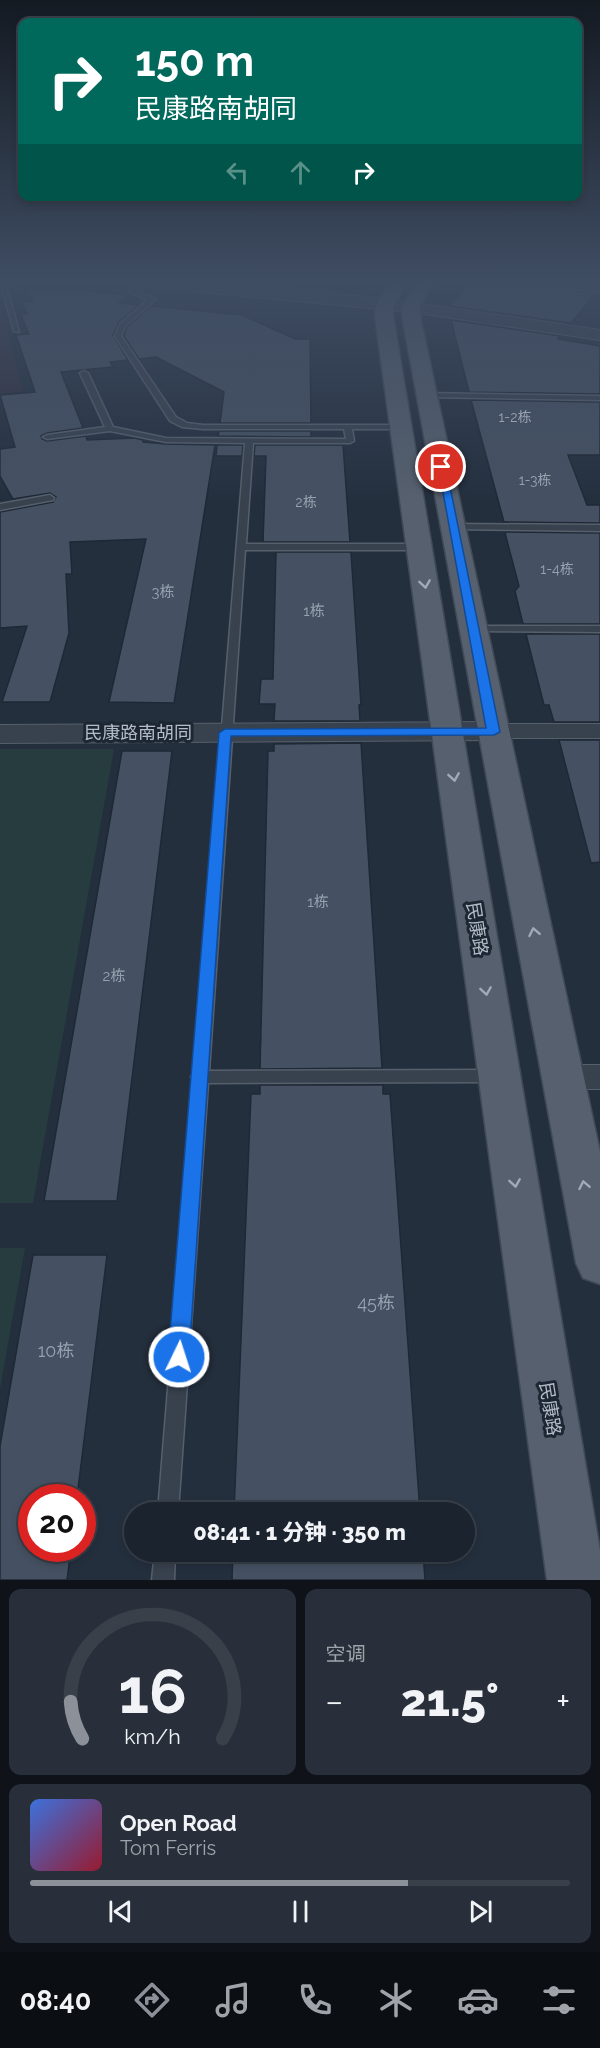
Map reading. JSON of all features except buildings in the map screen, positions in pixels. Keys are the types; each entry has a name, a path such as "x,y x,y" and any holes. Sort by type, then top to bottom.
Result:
{"main road":[{"name":"民康路","path":"390,355 576,1580"},
{"path":"418,355 600,1263"}],"street":[{"name":"民康路南胡同","path":"0,734 600,731"},
{"path":"563,1077 600,1077"}],"lane":[{"path":"130,355 173,419 185,424 203,427 400,427"},
{"path":"84,373 110,429"},
{"path":"426,395 600,398"},
{"path":"47,437 110,429 166,440 350,441 348,427"},
{"path":"169,1502 225,733 249,440"},
{"path":"0,507 50,498"},
{"path":"453,527 600,528"},
{"path":"240,547 419,547"},
{"path":"473,629 600,629"},
{"path":"200,1077 499,1076"},
{"path":"163,1580 164,1562"}],"shaded area":[{"path":"0,355 13,355 23,391 0,394"}],"green space":[{"path":"0,749 114,749 33,1203 0,1203"},
{"path":"0,1248 25,1248 0,1389"}],"route":[{"path":"179,1357 225,733 494,732 441,467"}]}
